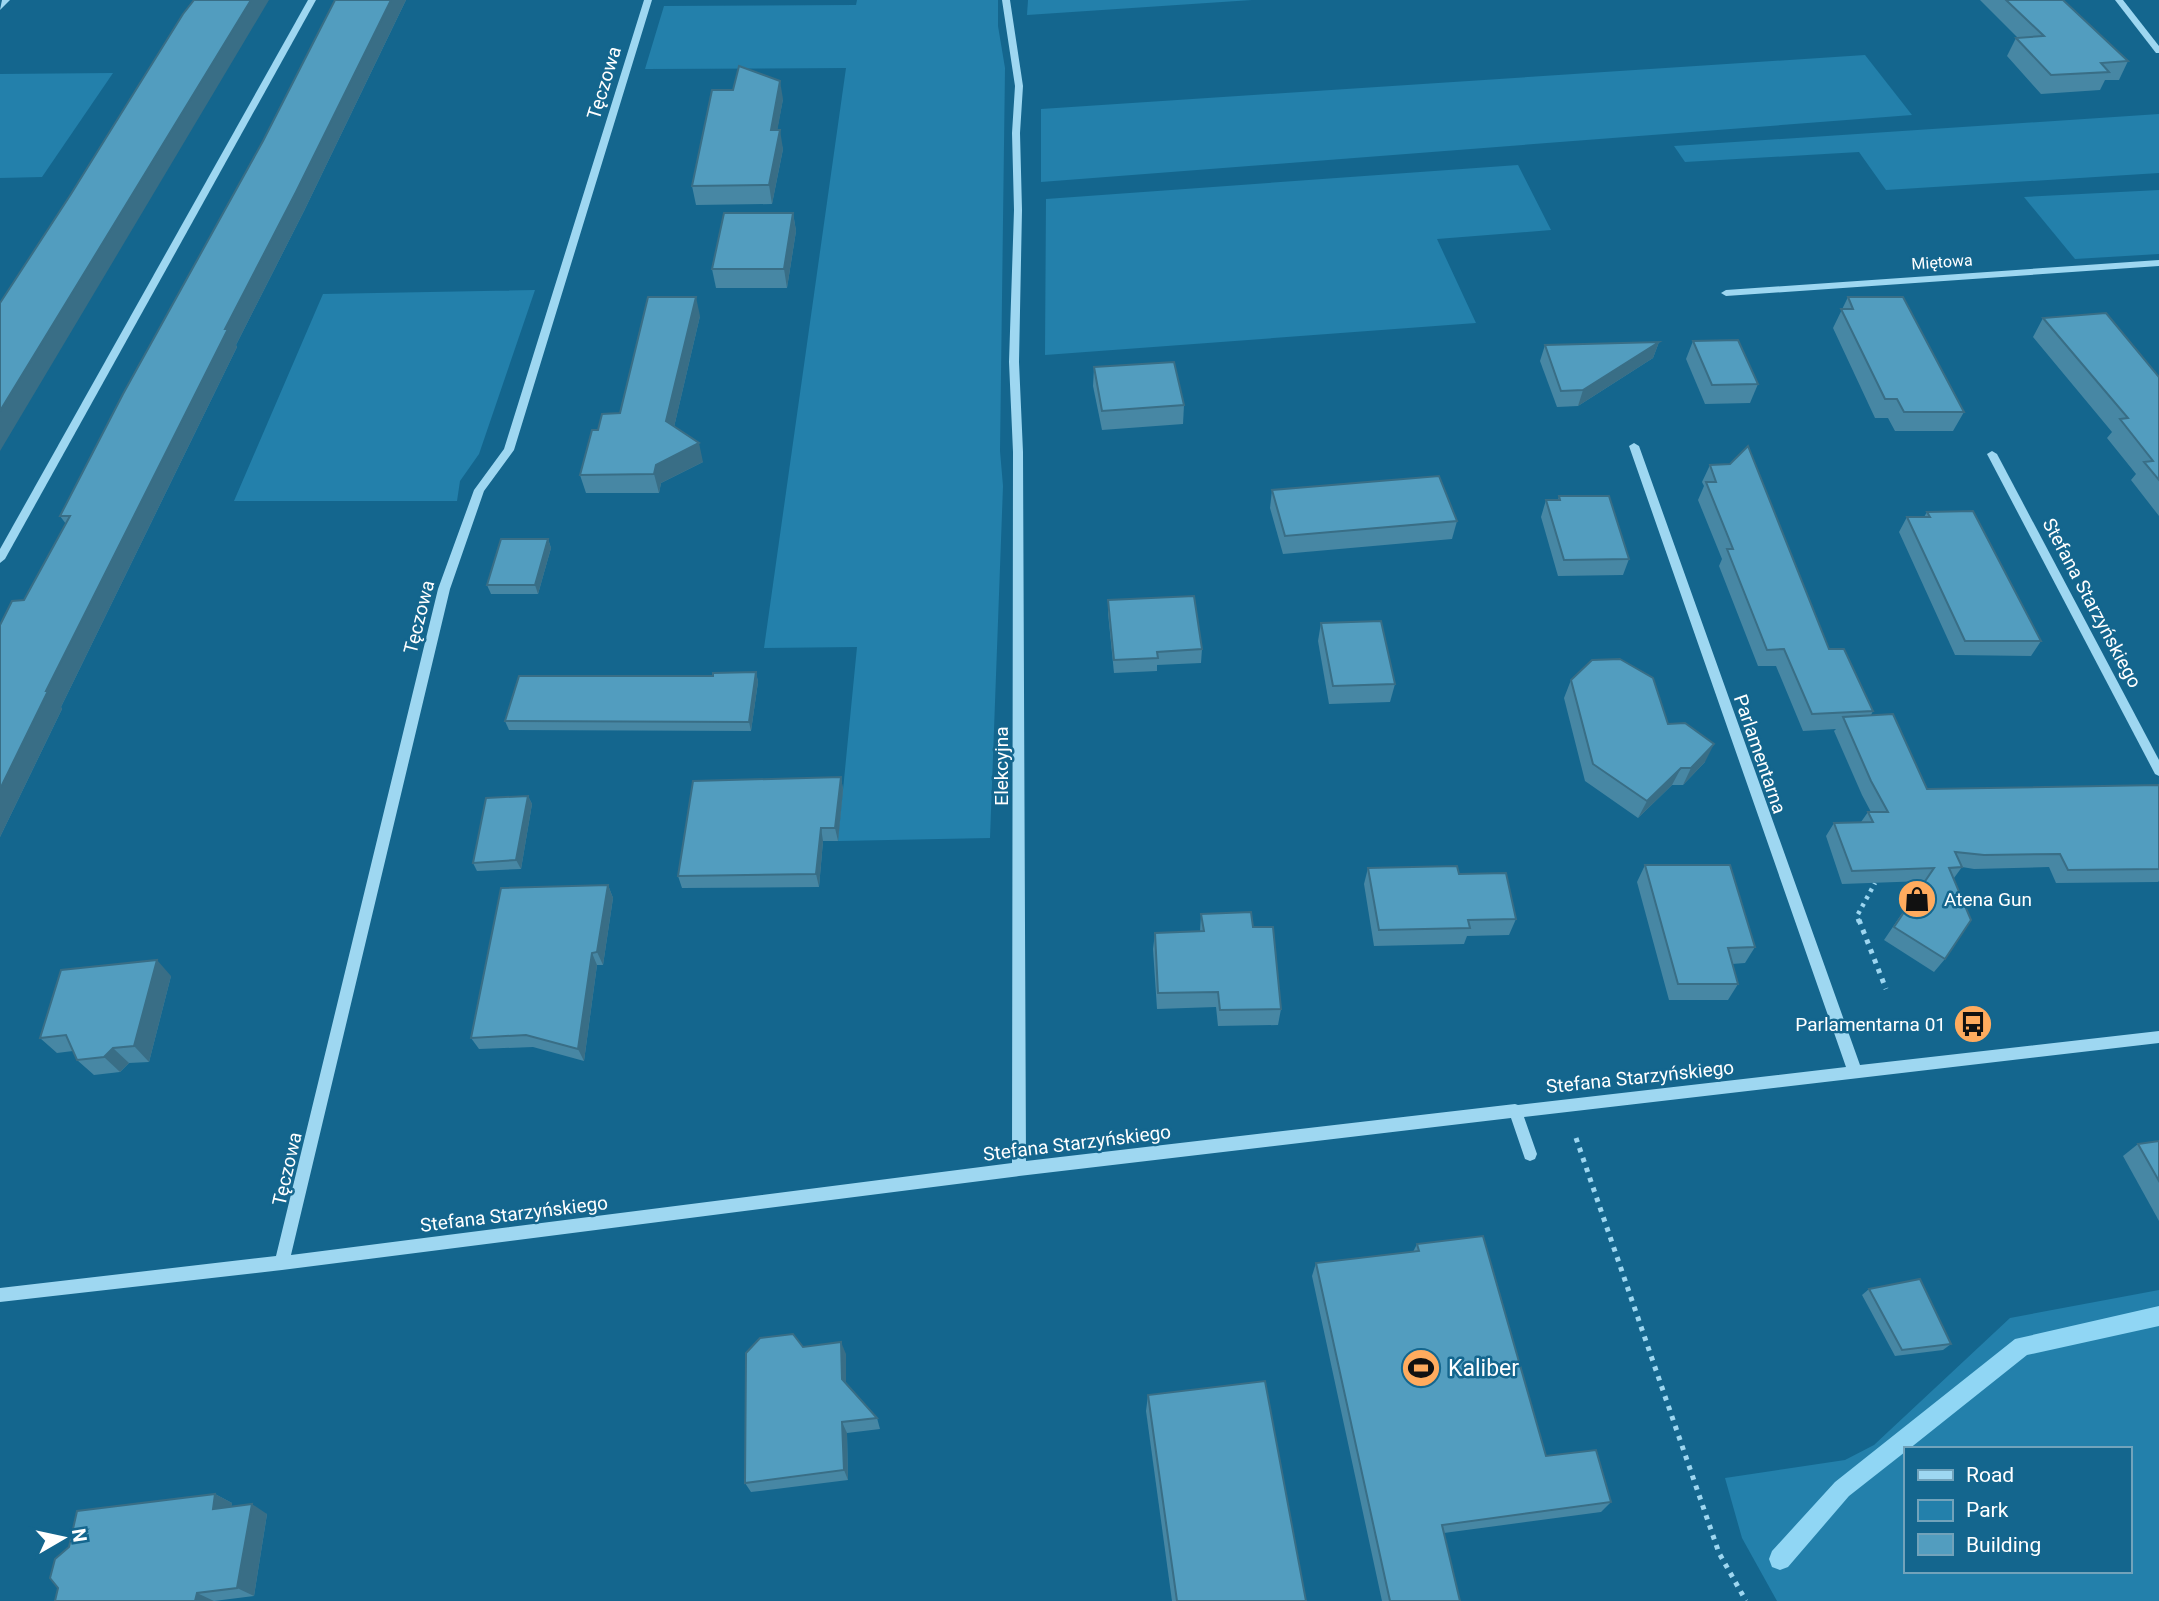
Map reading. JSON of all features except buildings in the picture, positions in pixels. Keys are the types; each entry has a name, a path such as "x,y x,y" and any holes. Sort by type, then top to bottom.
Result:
{"street":[{"path":"0,8 6,0"},
{"path":"0,559 312,0"},
{"name":"Tęczowa","path":"282,1263 443,589 480,490 509,450 648,0"},
{"name":"Elekcyjna","path":"1006,0 1019,86 1016,133 1018,209 1014,362 1018,452 1019,1169"},
{"path":"2119,0 2159,51"},
{"name":"Miętowa","path":"1726,293 2159,263"},
{"name":"Parlamentarna","path":"1634,446 1855,1072"},
{"name":"Stefana Starzyńskiego","path":"1992,454 2159,771"},
{"name":"Stefana Starzyńskiego","path":"0,1295 282,1263 1019,1169 2159,1037"},
{"path":"1515,1110 1530,1154"}],"path":[{"path":"1875,883 1857,916 1886,989"},
{"path":"1564,1104 1719,1553 1746,1601"}],"green space":[{"path":"857,0 998,0 998,26 1005,68 1000,451 1003,486 990,838 838,841 857,647 764,648 846,68 645,69 664,6 856,5"},
{"path":"1028,0 1252,0 1027,15"},
{"path":"1865,55 1912,115 1041,182 1041,109"},
{"path":"113,73 42,177 0,178 0,74"},
{"path":"2159,114 2159,173 1886,190 1859,152 1685,162 1674,146"},
{"path":"1518,165 1551,230 1437,239 1476,323 1045,355 1046,199"},
{"path":"2159,190 2159,254 2075,259 2024,197"},
{"path":"535,290 479,454 460,481 457,501 234,501 323,294"},
{"path":"2159,1290 2159,1601 1777,1601 1742,1538 1725,1478 1845,1460 1874,1445 2010,1318"}],"waterway":[{"path":"1780,1559 1842,1489 2022,1346 2159,1316"}],"place":[{"name":"Atena Gun","path":"1917,899"},
{"name":"Parlamentarna 01","path":"1973,1024"},
{"name":"Kaliber","path":"1421,1368"}]}
